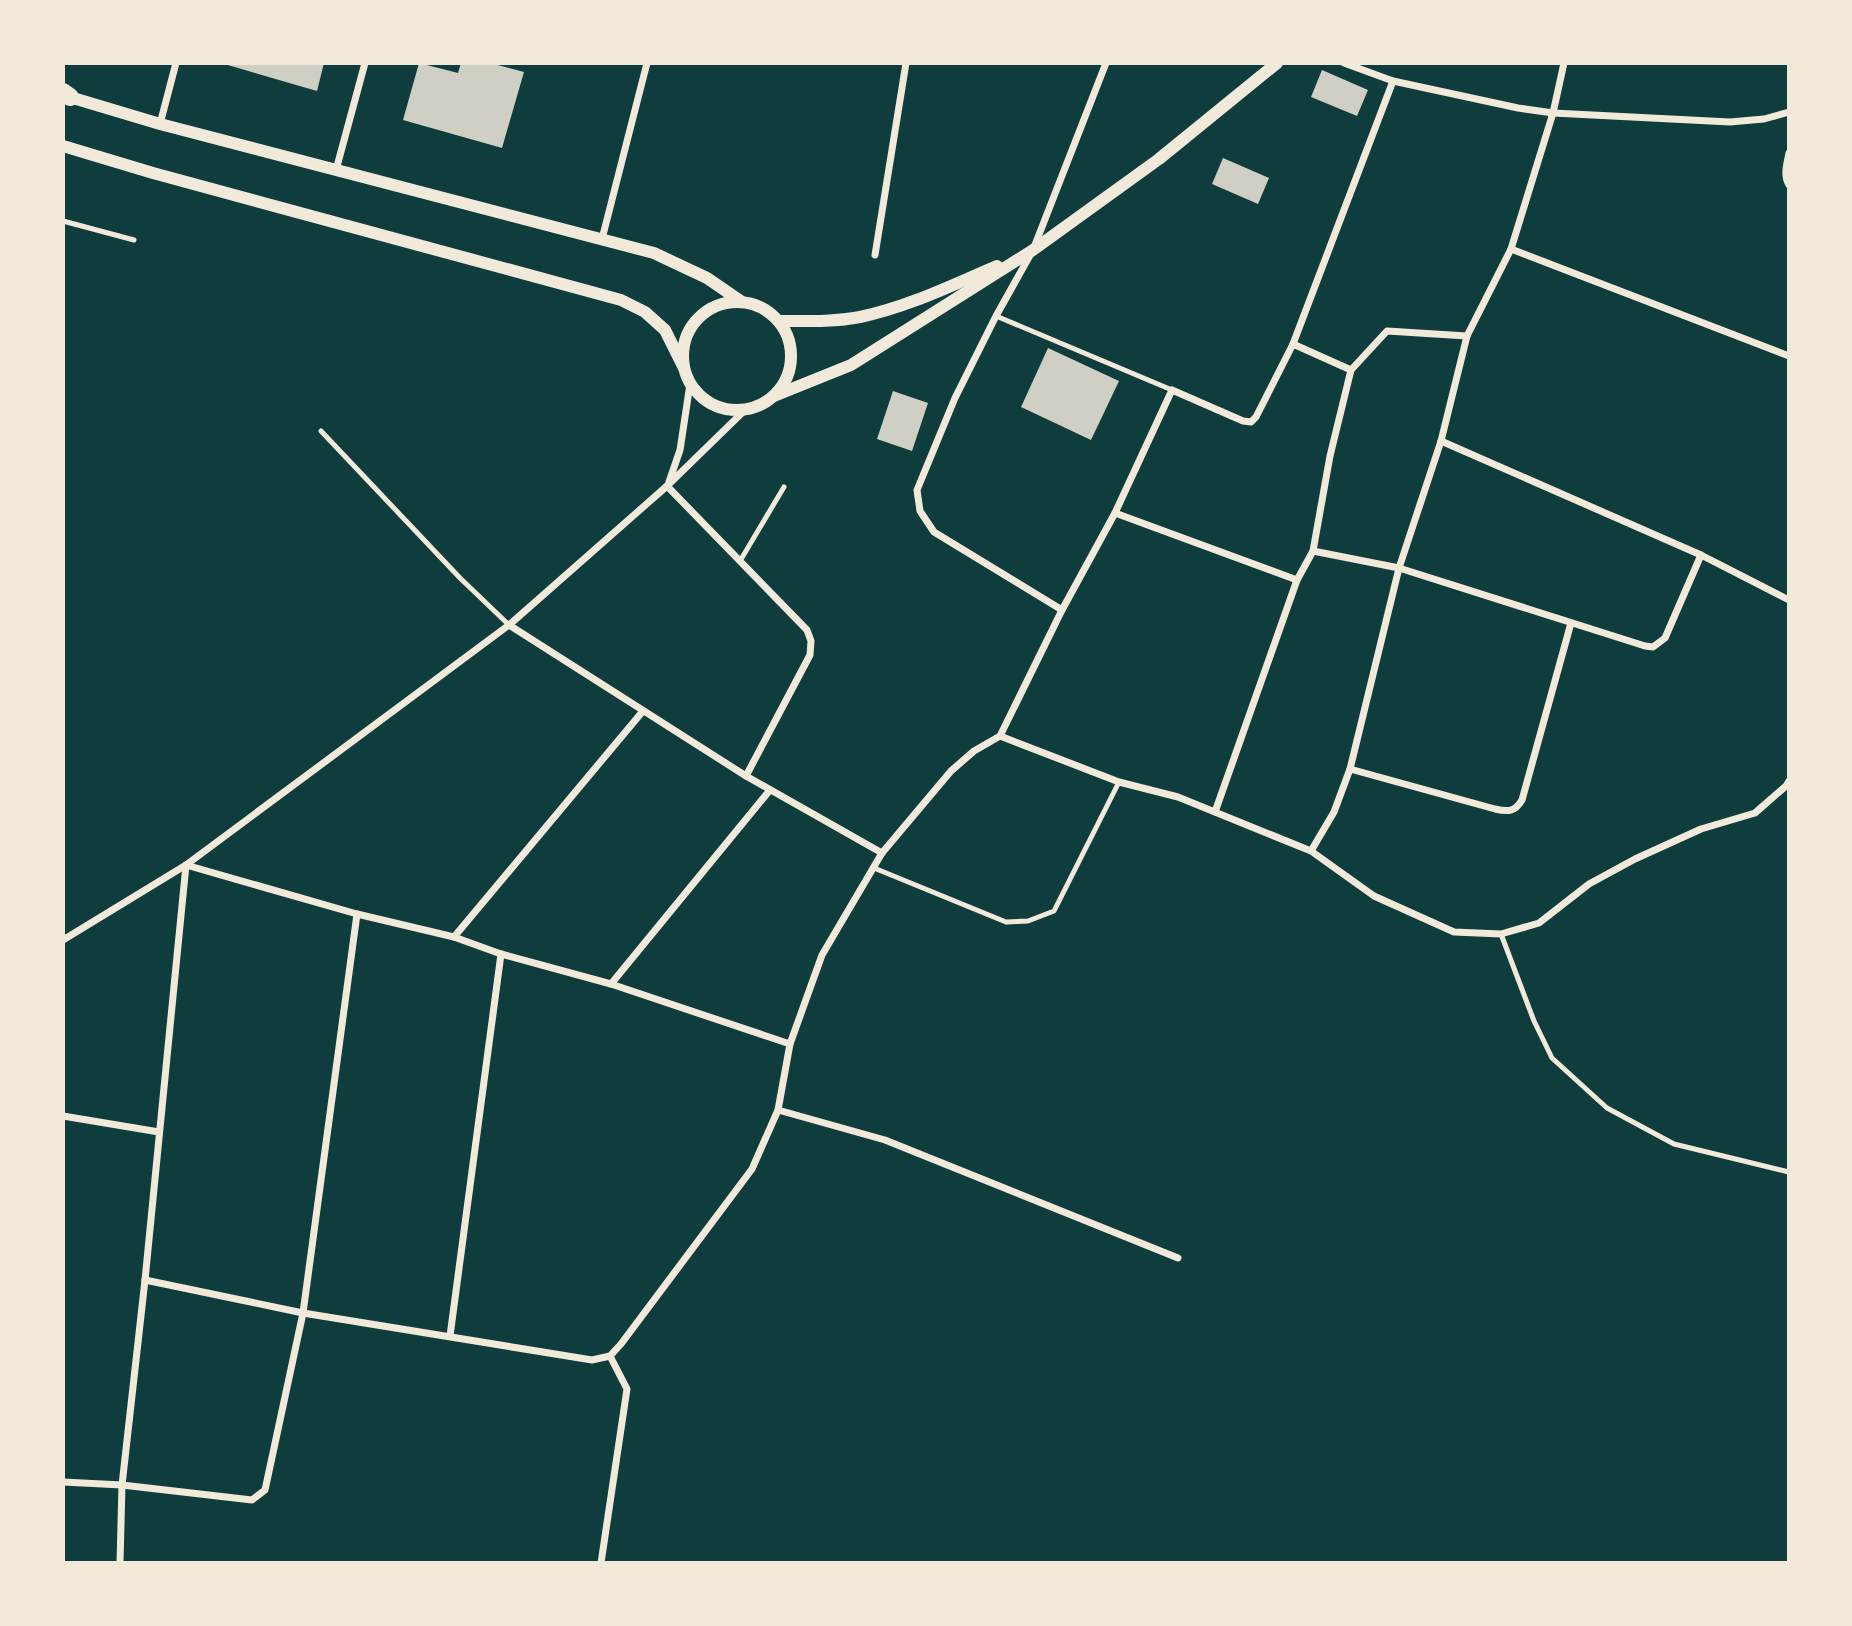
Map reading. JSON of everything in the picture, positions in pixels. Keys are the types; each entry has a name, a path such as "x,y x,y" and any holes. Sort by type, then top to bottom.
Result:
{"street":[{"path":"160,124 176,63"},
{"path":"336,170 365,63"},
{"path":"602,239 647,63"},
{"path":"875,255 906,63"},
{"path":"1062,610 934,532 920,511 917,490 956,398 1032,250 1106,63"},
{"path":"63,146 621,300 645,312 664,330 690,384 700,396 713,405 729,410 745,410 851,365 1032,250 1159,159 1277,63"},
{"path":"1344,63 1393,81 1553,113 1730,122 1764,119 1789,111"},
{"path":"1311,851 1334,812 1350,769 1399,568 1441,441 1467,337 1511,249 1553,113 1564,63"},
{"path":"145,1280 303,1313 592,1360 610,1356 752,1169 778,1110 790,1044 822,955 883,853 951,771 974,751 1000,736 1062,610 1115,513 1172,390 1243,421 1251,422 1256,417 1293,344 1393,81"},
{"path":"65,95 160,124 654,253 707,278 742,302"},
{"path":"1789,153 1786,171 1789,185"},
{"path":"1511,249 1789,356"},
{"path":"779,321 858,317 895,308 1032,250"},
{"path":"684,368 683,352 687,335 696,320 709,309 725,303 756,305 769,311 779,321 789,339 792,360 789,373 774,397"},
{"path":"1215,812 1297,580 1313,551 1330,456 1351,370 1387,331 1467,337"},
{"path":"1293,344 1351,370"},
{"path":"667,486 680,450 690,384"},
{"path":"63,940 186,865 509,625 667,486 745,410"},
{"path":"1441,441 1701,555 1789,600"},
{"path":"667,486 807,630 811,641 810,655 746,776"},
{"path":"1115,513 1297,580"},
{"path":"1313,551 1399,568 1653,647 1665,638 1701,555"},
{"path":"1350,769 1495,809 1512,811 1522,800 1571,623"},
{"path":"509,625 746,776 883,853"},
{"path":"454,937 643,711"},
{"path":"1000,736 1119,782 1178,797 1311,851 1374,897 1454,932 1501,934 1539,923 1589,884 1635,859 1701,829 1755,813 1788,784"},
{"path":"611,984 770,790"},
{"path":"186,865 357,914 454,937 501,954 611,984 790,1044"},
{"path":"120,1563 122,1485 186,865"},
{"path":"63,1482 122,1485 252,1500 265,1490 303,1313 357,914"},
{"path":"450,1336 501,954"},
{"path":"778,1110 885,1140 1178,1258"},
{"path":"63,1116 159,1132"},
{"path":"601,1563 627,1389 610,1356"}],"lane":[{"path":"63,221 134,240"},
{"path":"996,316 1172,390"},
{"path":"321,431 460,578 509,625"},
{"path":"740,561 783,487"},
{"path":"874,868 1006,922 1028,921 1054,911 1119,782"},
{"path":"1501,934 1534,1021 1552,1058 1607,1108 1674,1144 1789,1172"}],"building":[{"path":"221,63 324,63 317,91"},
{"path":"419,63 458,73 461,63 490,63 524,72 502,148 403,120"},
{"path":"1322,70 1368,90 1357,116 1311,97"},
{"path":"1223,158 1269,178 1258,204 1212,184"},
{"path":"1048,348 1119,381 1091,440 1021,407"},
{"path":"893,391 928,403 912,451 877,439"}]}
